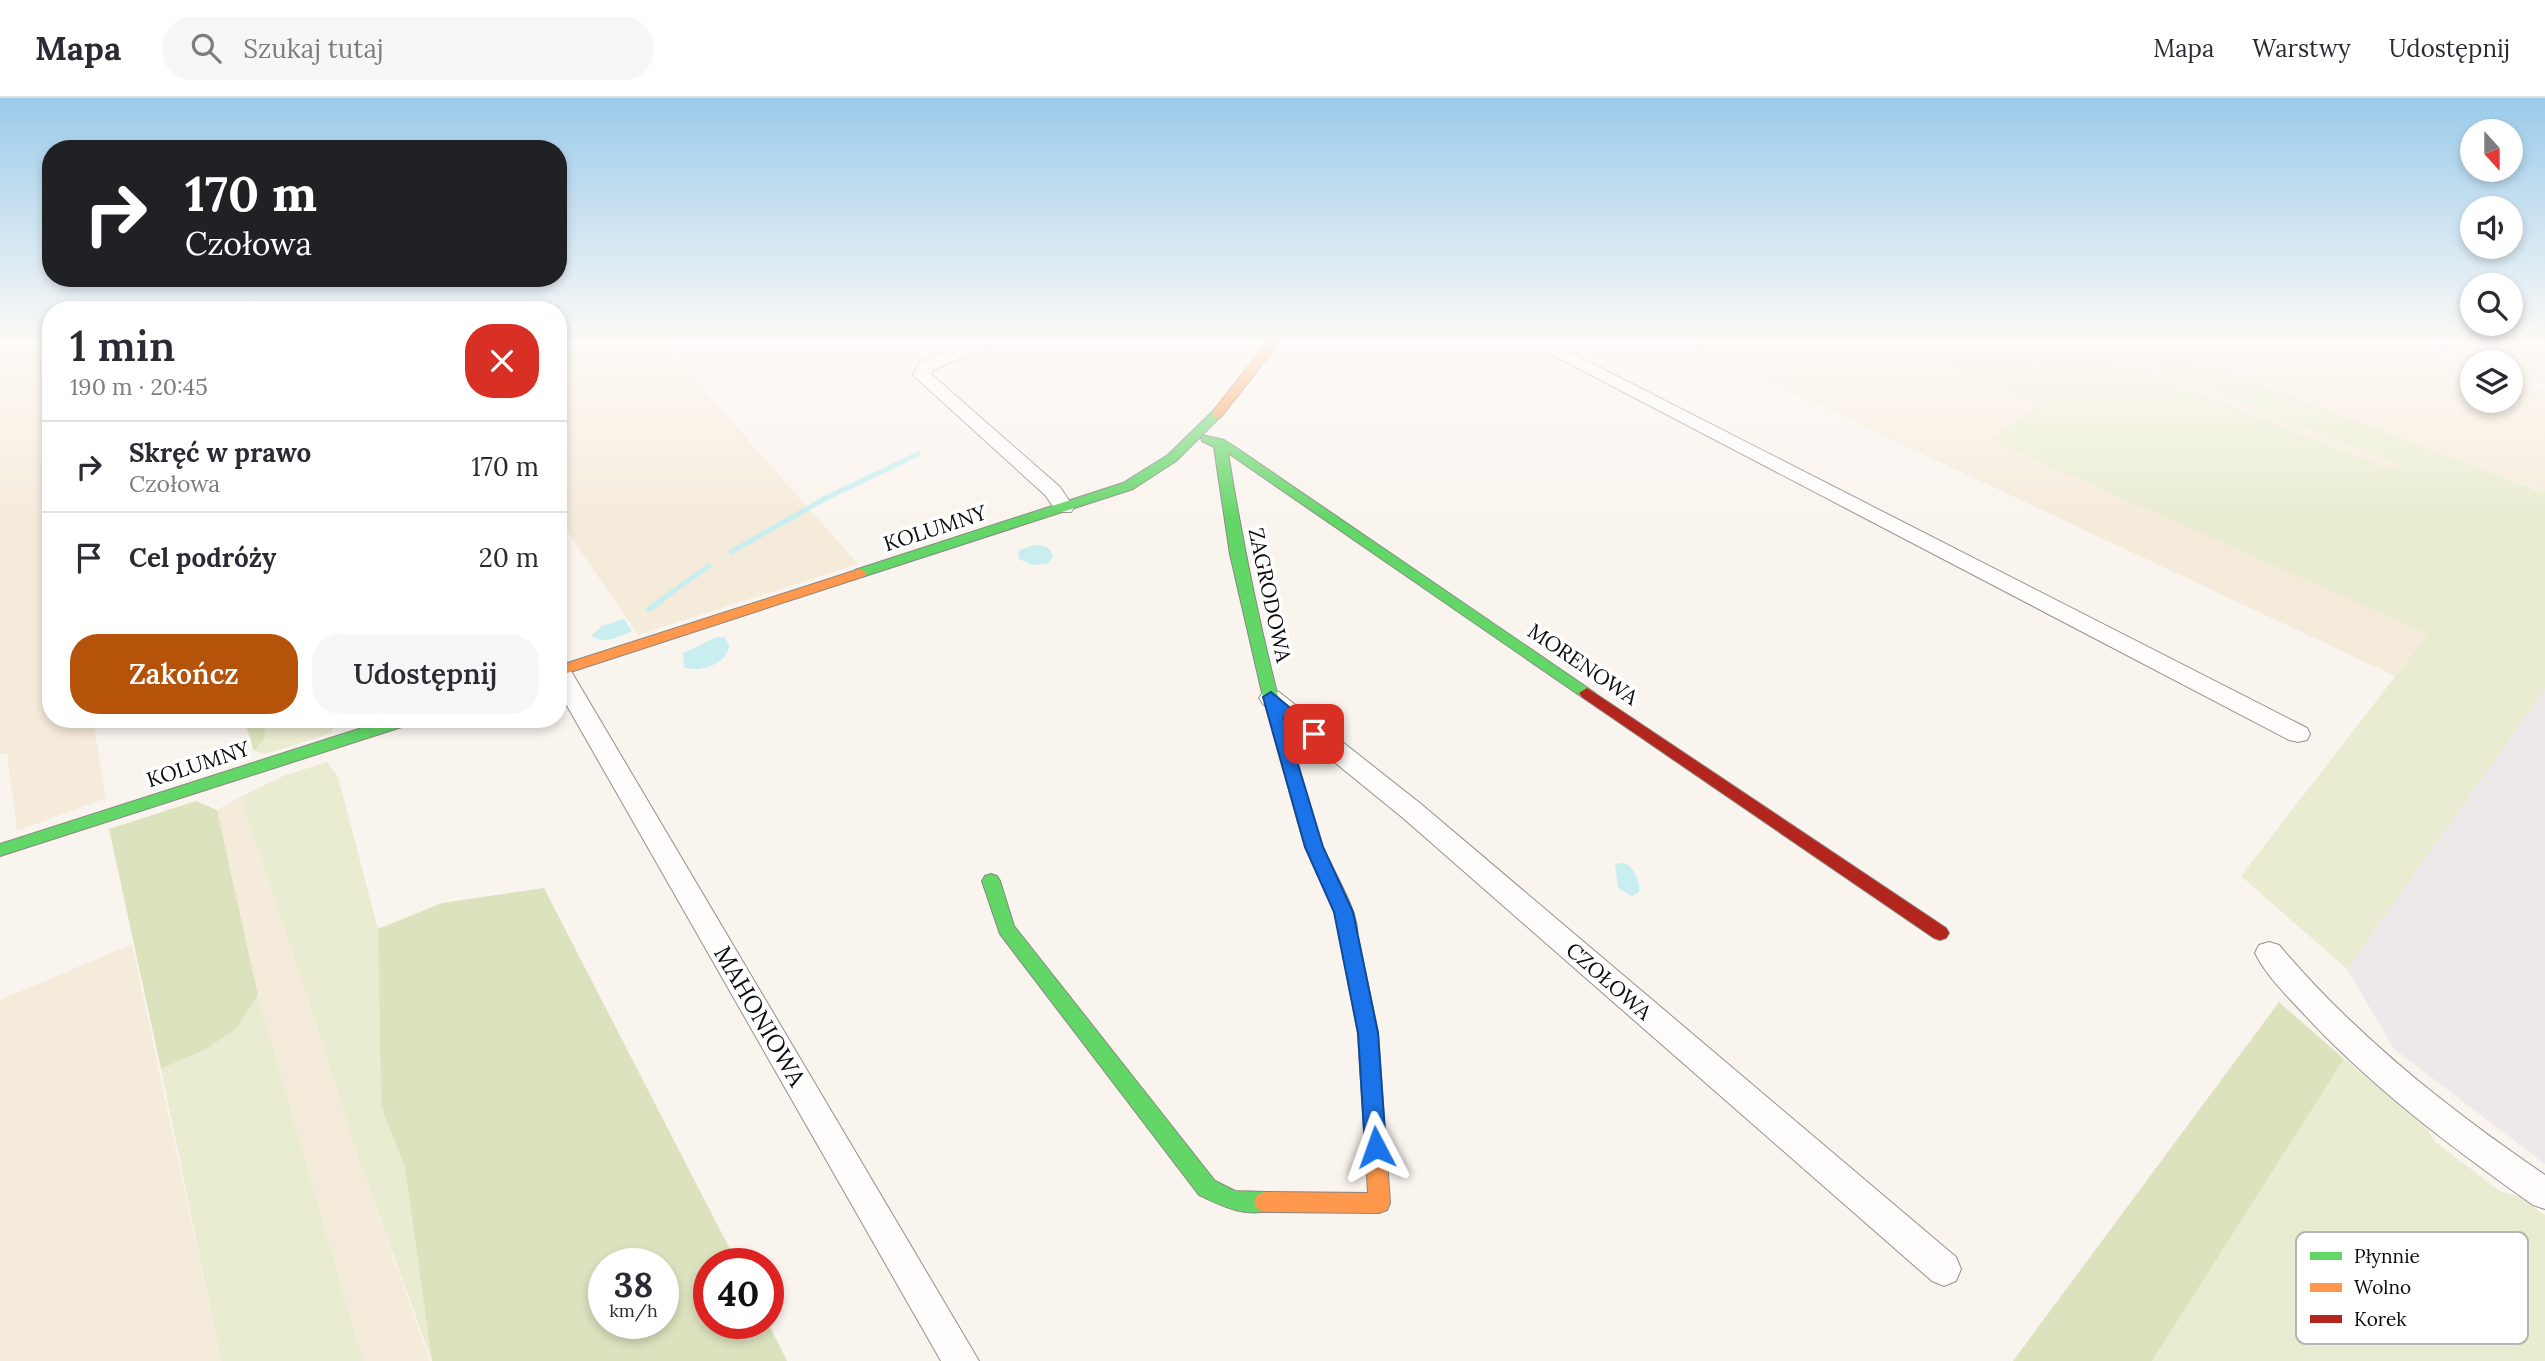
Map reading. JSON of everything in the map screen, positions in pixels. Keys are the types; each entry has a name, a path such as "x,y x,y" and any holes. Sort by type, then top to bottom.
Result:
{"street":[{"path":"952,402 1053,491 1064,508"},
{"name":"KOLUMNY","path":"567,668 1064,508 1138,481 1162,467 1199,436 1226,402"},
{"path":"1653,402 2298,734"},
{"name":"MORENOWA","path":"1199,436 1220,443 1940,933"},
{"name":"ZAGRODOWA","path":"991,881 1006,929 1207,1188 1233,1201 1354,1205 1379,1203 1368,1033 1343,912 1314,847 1271,697 1237,554 1220,443"},
{"name":"MAHONIOWA","path":"567,685 961,1361"},
{"name":"CZOŁOWA","path":"1271,697 1412,811 1944,1269"},
{"name":"KOLUMNY","path":"0,850 380,728"},
{"path":"2269,953 2322,1015 2359,1050 2470,1140 2545,1194"}],"shaded area":[{"path":"0,402 42,402 42,728 94,728 106,798 17,831 7,753 0,754"},
{"path":"567,402 714,402 858,564 638,635 567,531"},
{"path":"1812,402 2031,402 2038,405 1992,440 2428,634 2395,676"},
{"path":"2221,402 2244,402 2401,464 2391,470"},
{"path":"2303,402 2460,402 2460,413 2523,413 2523,402 2545,402 2543,491"},
{"path":"2545,689 2545,1164 2394,1049 2347,969"},
{"path":"240,797 357,1154 430,1361 363,1361 258,995 217,810"},
{"path":"132,944 221,1361 0,1361 0,1000"}],"green space":[{"path":"2031,402 2221,402 2391,470 2400,465 2242,402 2305,402 2542,492 2545,489 2545,689 2347,969 2241,876 2428,634 1991,440 2038,405"},
{"path":"247,728 264,728 265,738 254,751"},
{"path":"264,728 333,728 332,733 265,754 254,751 265,738"},
{"path":"327,762 338,777 378,929 381,1106 405,1168 432,1361 357,1154 240,797 283,776"},
{"path":"196,801 217,810 258,995 236,1029 206,1049 161,1069 109,829"},
{"path":"544,888 729,1248 693,1248 693,1339 776,1339 787,1361 432,1361 405,1168 381,1106 378,929 442,903"},
{"path":"258,995 363,1361 221,1361 161,1069 206,1049 236,1029"},
{"path":"2279,1002 2344,1059 2152,1361 2013,1361"},
{"path":"2344,1059 2427,1128 2434,1141 2501,1192 2518,1196 2545,1215 2545,1361 2152,1361"}],"water":[{"path":"1034,545 1050,550 1053,556 1048,564 1032,565 1019,559 1018,551"},
{"path":"624,619 632,631 606,640 591,636 602,626"},
{"path":"717,637 725,638 729,645 728,651 719,662 705,668 684,667 683,653"},
{"path":"1624,863 1634,871 1639,884 1639,892 1632,896 1618,888 1615,864"}],"waterway":[{"path":"731,552 826,498 918,454"},
{"path":"658,602 709,566"},
{"path":"649,609 661,601"}],"traffic: fast":[{"path":"860,573 1128,486 1172,458 1217,414"},
{"path":"1206,438 1231,450 1587,693"},
{"path":"1220,443 1237,554 1271,697 1314,847 1344,912 1349,938"},
{"path":"0,850 380,728"},
{"path":"991,881 1006,929 1207,1188 1233,1201 1265,1202"}],"traffic: slow":[{"path":"1217,414 1227,402"},
{"path":"567,668 860,573"},
{"path":"1265,1202 1379,1203 1368,1033 1349,938"}],"traffic: jam":[{"path":"1587,693 1940,933"}],"route":[{"path":"1314,734 1271,697 1314,847 1343,912 1368,1033 1376,1147"}]}
